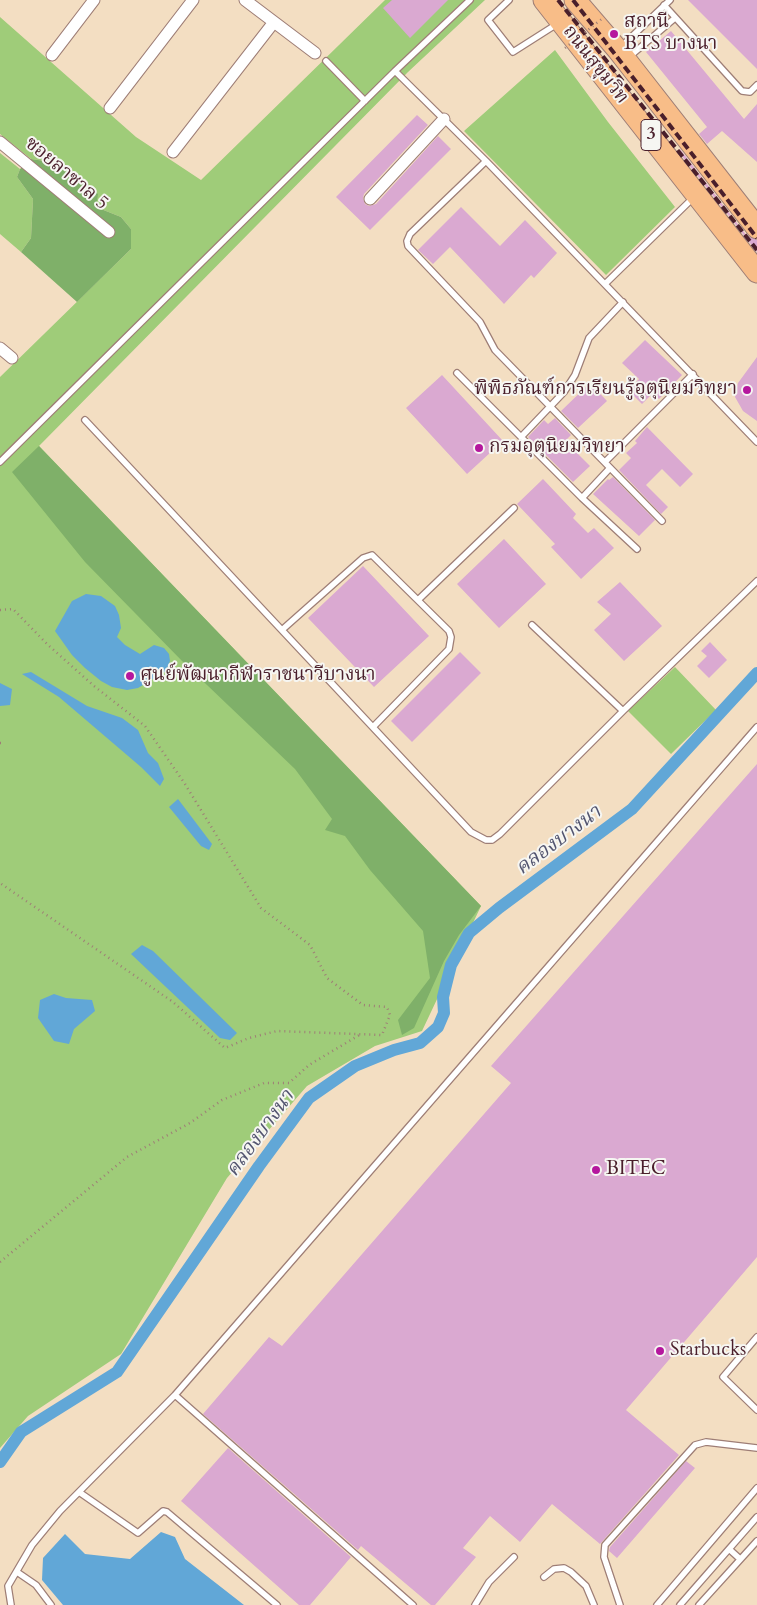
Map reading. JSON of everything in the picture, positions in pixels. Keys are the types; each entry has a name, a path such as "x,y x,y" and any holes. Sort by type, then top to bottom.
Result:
{"highway":[{"name":"ถนนสุขุมวิท","path":"544,0 757,272"},
{"name":"ถนนสุขุมวิท","path":"575,0 621,55 757,228"}],"street":[{"path":"52,55 94,0"},
{"path":"110,108 193,0"},
{"path":"244,0 315,53"},
{"path":"173,152 274,22"},
{"path":"370,199 444,119"},
{"name":"ซอยลาซาล 5","path":"0,142 109,232"},
{"path":"0,348 12,358"}],"lane":[{"path":"0,462 395,71 470,0"},
{"path":"509,0 488,20 513,52 560,21"},
{"path":"621,55 670,0"},
{"path":"664,5 742,92 750,92 757,85"},
{"path":"621,55 675,18"},
{"path":"326,61 365,101"},
{"path":"395,71 486,161 757,442"},
{"path":"486,161 410,234 407,241 414,253 480,322 495,350 662,521"},
{"path":"606,284 697,194"},
{"path":"522,436 564,392 575,375 589,338 623,302"},
{"path":"457,373 582,498 637,548"},
{"path":"605,462 693,374"},
{"path":"86,420 374,726 471,832 480,838 492,840 757,581"},
{"path":"582,498 610,468"},
{"path":"418,600 514,508"},
{"path":"283,629 368,555 377,557 449,631 451,643 449,649 374,726"},
{"path":"532,625 623,710"},
{"path":"11,1605 8,1586 37,1538 174,1395 757,727"},
{"path":"757,1337 723,1378 757,1410"},
{"path":"174,1395 413,1605"},
{"path":"620,1605 604,1558 605,1544 695,1446 706,1442 757,1448"},
{"path":"658,1605 757,1489"},
{"path":"79,1492 138,1533 163,1511 167,1512 276,1605"},
{"path":"680,1605 757,1517"},
{"path":"699,1605 757,1541"},
{"path":"728,1549 740,1559"},
{"path":"475,1605 488,1582 514,1557"},
{"path":"544,1577 554,1569 564,1568 572,1572 586,1586 594,1605"},
{"path":"17,1572 36,1585 51,1605"}],"path":[{"path":"565,48 603,18"},
{"path":"0,610 13,609 47,644 94,686 146,726 185,784 261,908 310,945 326,978 363,1005 387,1007 390,1015 382,1035 277,1031 249,1038 225,1048 173,1002 0,883"},
{"path":"0,1262 127,1156 190,1123 222,1100 264,1083 288,1083 309,1066 362,1033"}],"green space":[{"name":"ศูนย์พัฒนากีฬาราชนาวีบางนา","path":"385,0 485,0 408,72 39,446 481,906 422,1031 375,1046 307,1086 227,1178 121,1354 28,1416 0,1448 0,377 131,249 131,229 121,217 96,207 52,162 31,159 0,134 0,17 136,137 201,180"},
{"path":"555,50 608,122 675,207 606,275 464,131"},
{"path":"0,153 20,169 17,177 33,199 31,238 21,252 0,234"},
{"path":"31,159 52,162 98,194 96,207 121,217 131,229 131,249 77,302 21,252 31,238 33,199 17,177 20,169"},
{"path":"39,446 481,906 459,935 444,961 414,1028 402,1035 398,1020 430,978 423,931 370,870 345,836 325,830 332,819 295,769 185,664 85,562 12,472"},
{"path":"675,667 716,710 671,754 628,711"}],"water":[{"path":"86,594 101,596 115,606 121,628 117,637 125,645 140,654 154,645 164,648 169,654 170,661 166,671 138,688 127,690 112,687 85,668 72,655 55,631 72,601"},
{"path":"31,672 87,706 122,718 138,730 148,753 158,763 164,779 160,786 141,767 59,697 22,674"},
{"path":"0,683 12,689 10,705 0,706"},
{"path":"178,799 212,844 209,850 201,846 169,807"},
{"path":"142,945 153,951 237,1033 230,1040 220,1038 131,954"},
{"path":"54,994 66,998 92,1000 95,1011 74,1029 69,1044 54,1041 38,1018 40,1000"},
{"path":"161,1532 175,1537 185,1559 244,1605 63,1605 42,1580 43,1558 65,1534 85,1554 130,1559"}],"building":[{"path":"392,0 448,0 410,38 383,8"},
{"path":"688,0 757,0 757,69"},
{"path":"671,31 744,119 757,104 757,162 722,131 707,144 699,134 707,127 646,52"},
{"path":"417,115 428,125 364,194 365,204 369,206 376,204 438,136 451,149 370,230 336,197"},
{"path":"680,149 747,236 757,240 757,252 678,151"},
{"path":"461,207 500,246 525,220 557,253 534,278 531,275 504,304 450,247 433,264 418,250"},
{"path":"645,340 682,375 659,399 653,393 642,404 628,390 639,379 622,363"},
{"name":"พิพิธภัณฑ์การเรียนรู้อุตุนิยมวิทยา","path":"757,357 757,421 743,411 735,397 738,383"},
{"path":"442,375 503,441 467,474 406,408"},
{"path":"590,383 607,401 578,428 561,411"},
{"path":"555,418 571,435 565,441 590,466 573,482 528,437 544,420 548,424"},
{"path":"647,427 693,474 680,487 662,469 646,485 668,507 661,514 619,470 631,458 626,453 637,443 635,441"},
{"path":"613,477 655,520 639,536 593,494 608,479"},
{"path":"543,479 576,514 573,518 588,533 594,528 614,548 581,579 551,547 555,544 517,504"},
{"path":"504,539 546,584 499,628 457,584"},
{"path":"363,566 429,636 374,687 308,618"},
{"path":"620,582 662,626 624,661 594,630 611,614 597,602"},
{"path":"710,642 727,660 709,678 697,666 707,656 701,651"},
{"path":"460,652 481,673 412,742 391,721"},
{"name":"BITEC","path":"757,764 757,1257 626,1410 679,1455 600,1544 552,1504 520,1542 490,1516 463,1548 476,1557 435,1605 431,1605 361,1546 358,1550 203,1414 269,1337 282,1346 511,1083 491,1066"},
{"path":"228,1448 351,1557 310,1605 299,1605 181,1501"},
{"path":"686,1461 695,1468 617,1558 609,1551 610,1547"}],"waterway":[{"name":"คลองบางนา","path":"0,1462 21,1432 117,1372 259,1166 309,1098 355,1066 394,1050 420,1043 438,1027 444,1013 443,997 451,965 469,933 499,908 632,809 757,673"}],"railway":[{"path":"558,0 757,250"},
{"path":"573,0 757,238"}],"place":[{"name":"สถานี BTS บางนา","path":"614,34"},
{"name":"พิพิธภัณฑ์การเรียนรู้อุตุนิยมวิทยา","path":"747,390"},
{"name":"กรมอุตุนิยมวิทยา","path":"479,448"},
{"name":"ศูนย์พัฒนากีฬาราชนาวีบางนา","path":"130,676"},
{"name":"BITEC","path":"596,1170"},
{"name":"Starbucks","path":"660,1351"}]}
